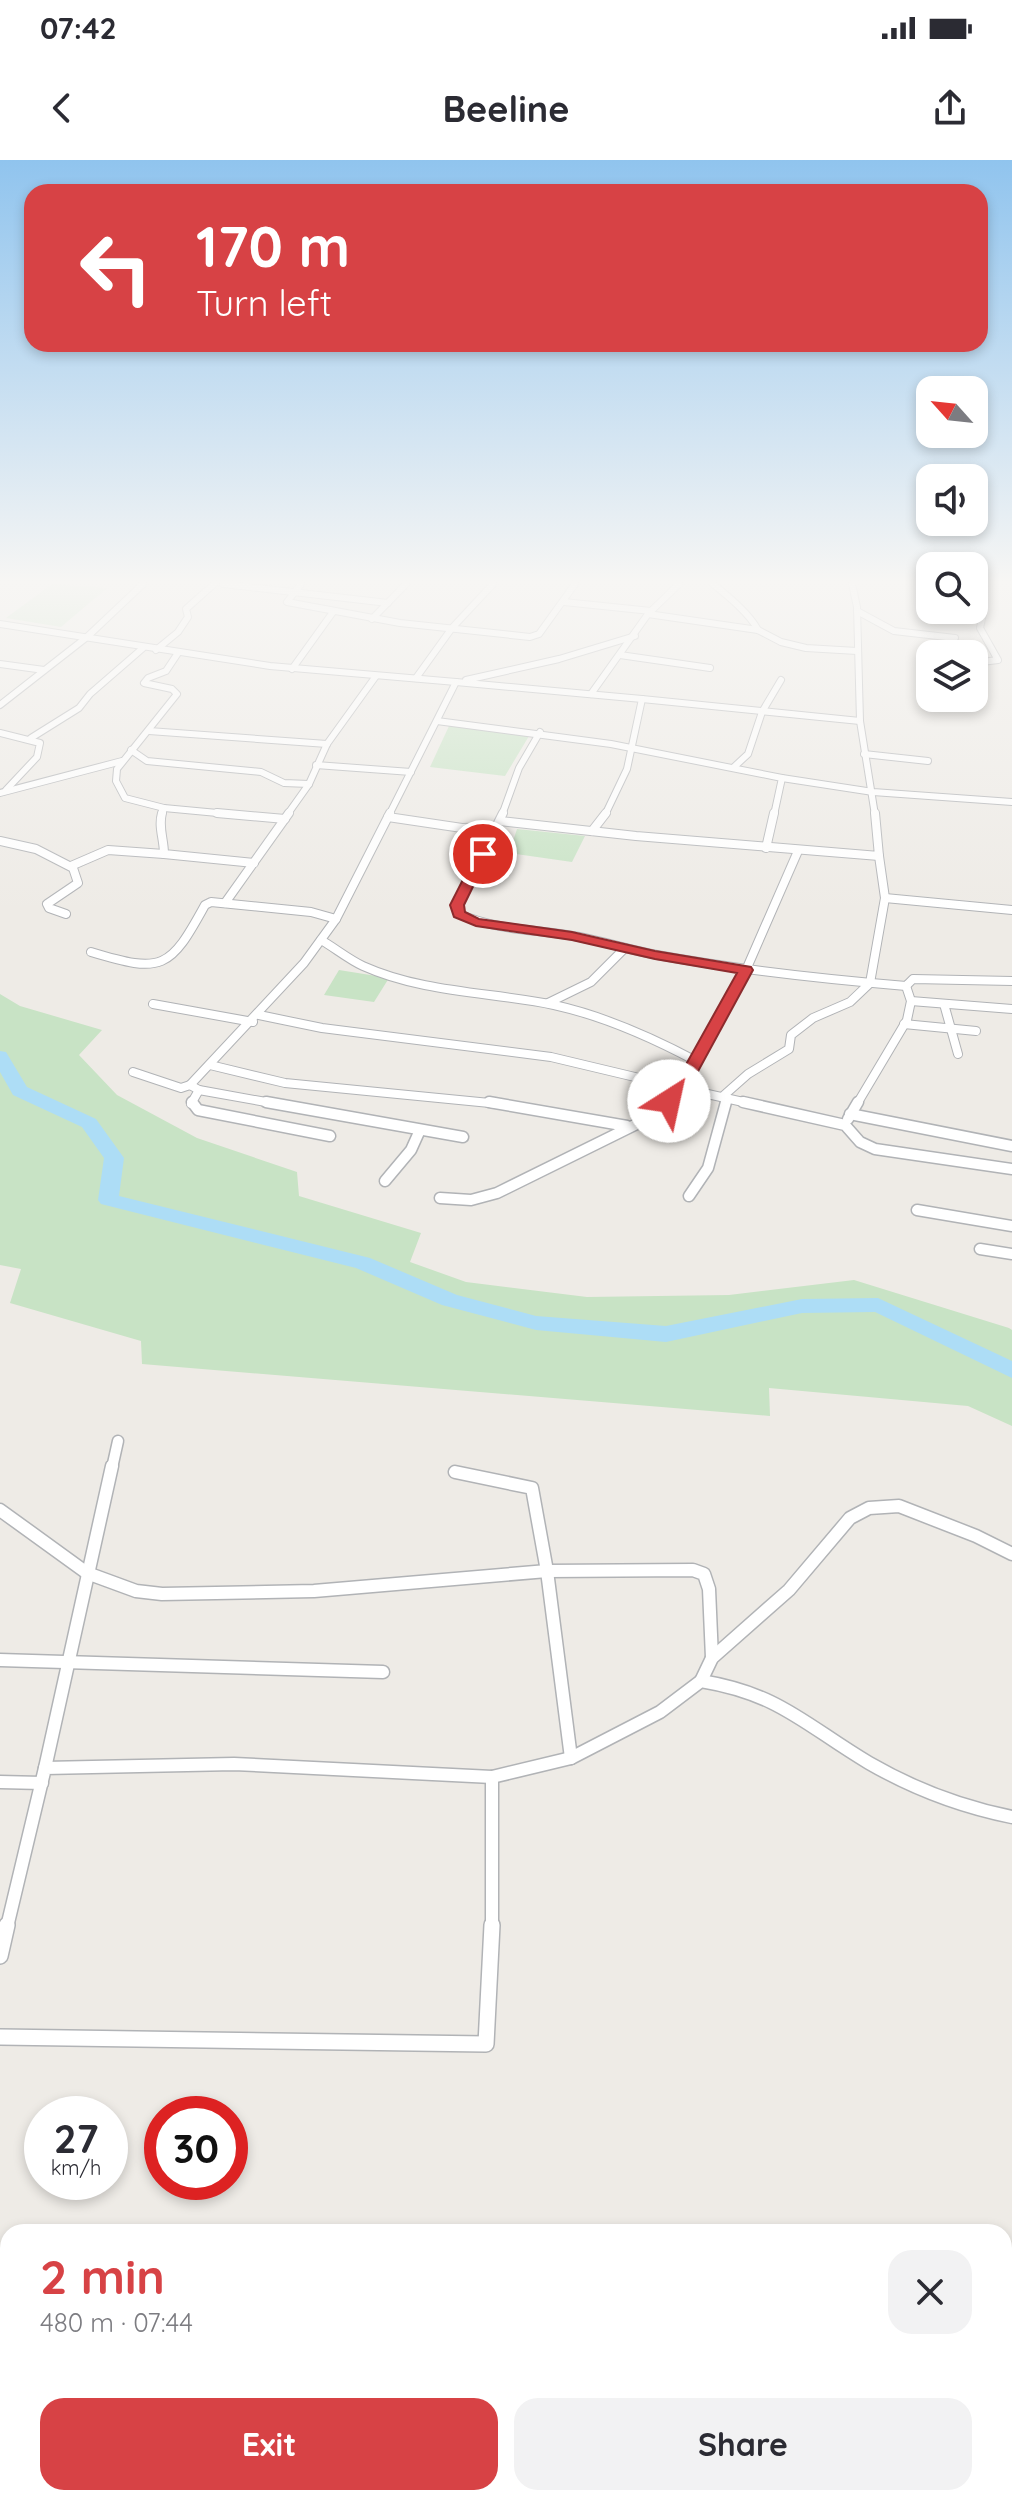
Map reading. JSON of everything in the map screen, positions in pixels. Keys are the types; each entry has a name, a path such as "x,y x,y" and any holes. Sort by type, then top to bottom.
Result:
{"street":[{"path":"31,738 79,708 91,693"},
{"path":"176,693 161,708 149,731 115,771 115,782 125,798 164,808 285,819"},
{"path":"225,903 309,784 327,744 363,693"},
{"path":"330,1136 198,1110 191,1104 195,1088 210,1065 256,1018 336,919 450,693"},
{"path":"585,693 860,721"},
{"path":"734,767 748,754 762,712 773,693"},
{"path":"689,1196 708,1168 724,1097 748,1074 789,1049 791,1035 813,1018 850,1002 870,983 885,898 873,792 864,754 859,693"},
{"path":"592,831 607,815 626,779 642,699"},
{"path":"437,721 634,746 782,778 873,792 1012,802"},
{"path":"149,731 327,744"},
{"path":"540,732 519,768 498,824 457,905 459,914 499,927 572,936 746,970 906,986 913,979 1012,981"},
{"path":"0,733 31,738 40,743 37,757 2,793"},
{"path":"131,750 147,761 261,772 284,783 309,784"},
{"path":"864,754 928,761"},
{"path":"2,793 122,761"},
{"path":"316,765 411,772"},
{"path":"102,766 115,771"},
{"path":"766,848 782,778"},
{"path":"164,808 159,824 164,838 164,854"},
{"path":"388,817 462,828 498,824 879,856"},
{"path":"0,841 16,840 71,866 78,876 78,883 47,904 49,908 66,914"},
{"path":"71,866 108,850 254,863"},
{"path":"440,1198 471,1200 497,1193 589,1151 657,1114 681,1088 746,970 798,851"},
{"path":"885,898 1012,910"},
{"path":"91,952 142,967 164,961 184,946 205,905 217,901 311,912 336,919"},
{"path":"321,940 361,965 434,988 546,1004 598,1016 640,1031 696,1061"},
{"path":"546,1004 577,993 597,979 625,948"},
{"path":"845,1125 904,1024 911,1001 906,986"},
{"path":"911,1001 1012,1009"},
{"path":"153,1004 551,1057 845,1125 864,1146 875,1149 1012,1169"},
{"path":"944,1004 958,1054"},
{"path":"904,1024 976,1031"},
{"path":"210,1065 285,1083 375,1094 489,1102 600,1123 633,1125"},
{"path":"133,1072 181,1088 463,1137"},
{"path":"850,1114 1012,1146"},
{"path":"385,1181 411,1150 420,1130"},
{"path":"917,1210 1012,1226"},
{"path":"980,1249 1012,1254"},
{"path":"0,1956 5,1910 42,1783 118,1441"},
{"path":"455,1472 482,1479 526,1483 532,1488 547,1571 571,1758"},
{"path":"45,1768 234,1764 492,1777 571,1758 660,1712 701,1681 712,1658 789,1590 850,1518 869,1508 899,1506 965,1531 1012,1554"},
{"path":"0,1510 87,1573 136,1591 162,1594 314,1591 547,1571 693,1570 704,1574 709,1589 712,1658"},
{"path":"0,1660 383,1672"},
{"path":"701,1681 733,1685 764,1694 795,1711 869,1763 895,1776 947,1801 1012,1817"},
{"path":"0,2037 486,2044 492,1919 492,1777"},
{"path":"0,1782 42,1783"}],"green space":[{"path":"449,726 532,731 505,776 430,767"},
{"path":"517,829 585,836 572,862 509,853"},
{"path":"339,970 389,978 374,1002 324,995"},
{"path":"0,994 20,1006 102,1030 79,1055 117,1095 197,1138 297,1172 299,1196 421,1233 410,1262 466,1282 587,1297 729,1295 854,1280 1009,1328 1012,1330 1012,1426 968,1406 769,1388 770,1416 142,1364 141,1341 10,1303 21,1269 0,1265"}],"waterway":[{"path":"0,1056 20,1091 89,1123 114,1158 108,1200 363,1263 450,1300 536,1323 666,1334 802,1306 878,1305 1012,1370"}],"route":[{"path":"483,854 457,905 459,914 476,922 572,936 655,955 746,970 681,1088 669,1101"}]}
